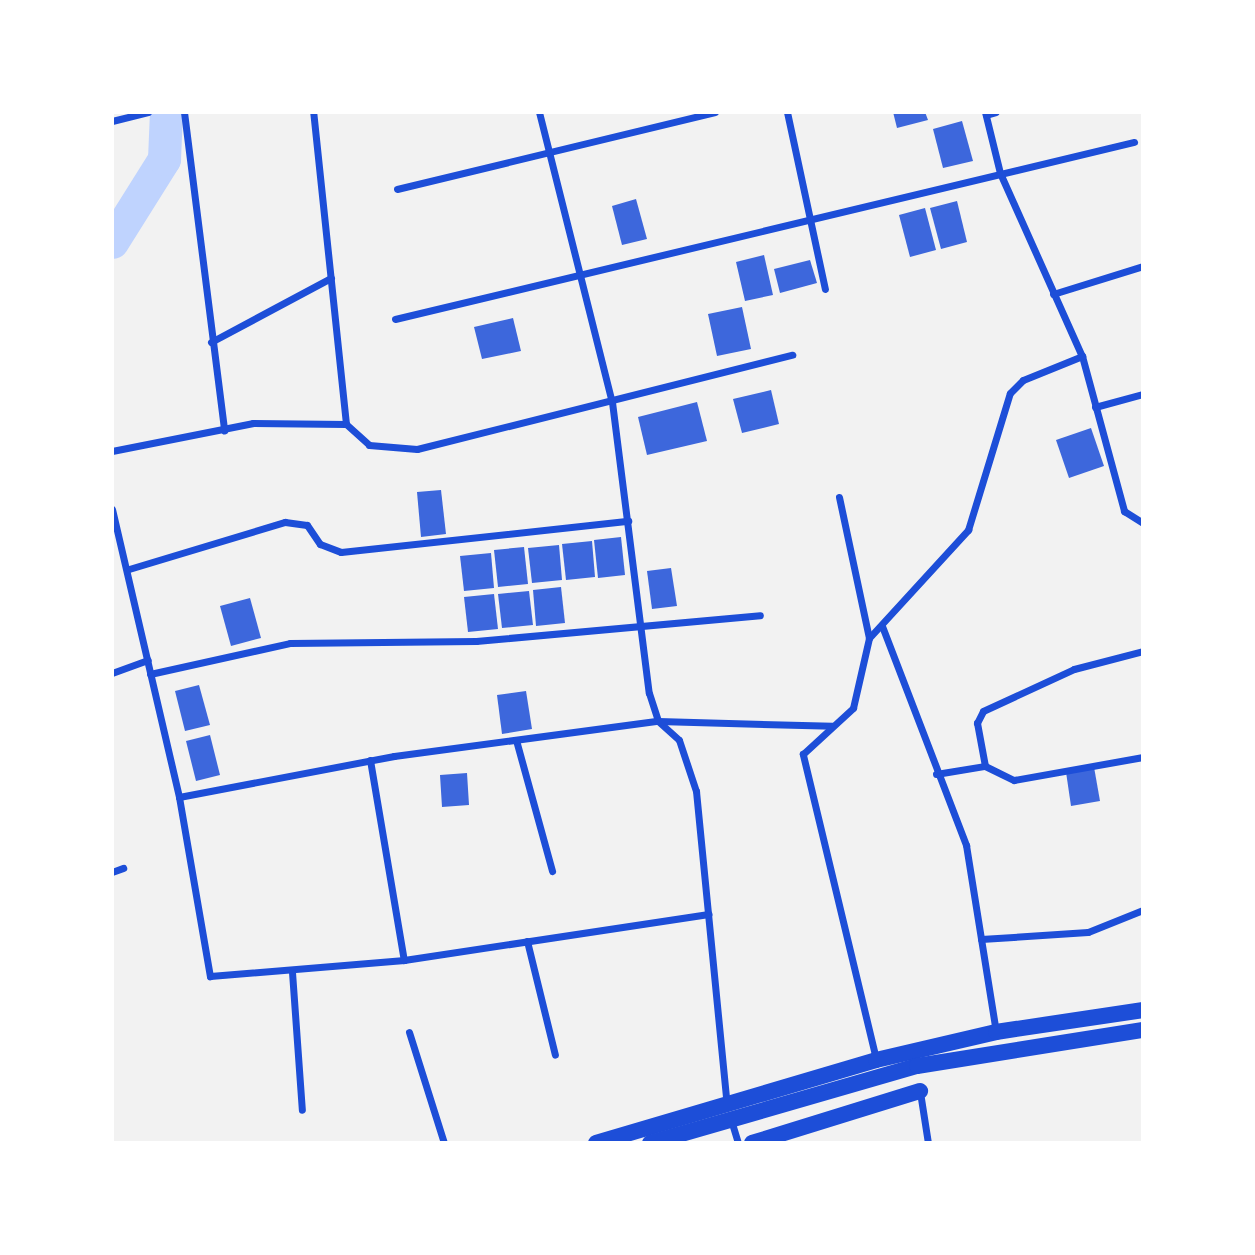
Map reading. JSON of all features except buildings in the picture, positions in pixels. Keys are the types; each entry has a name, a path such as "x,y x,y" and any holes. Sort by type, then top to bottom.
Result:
{"main road":[{"path":"650,1143 728,1108 876,1060 996,1032 1143,1010"},
{"path":"596,1143 728,1108 917,1066 1143,1030"},
{"path":"752,1143 920,1091"}],"street":[{"path":"112,121 148,112"},
{"path":"184,112 224,430"},
{"path":"313,112 346,424"},
{"path":"539,112 547,154 612,402 638,621 658,721 679,740 689,761 709,914 728,1108 737,1143"},
{"path":"397,189 715,112"},
{"path":"787,112 814,218 825,289"},
{"path":"996,112 985,113 1000,173 1082,356 1124,510 1143,523"},
{"path":"395,319 1134,142"},
{"path":"1053,294 1143,266"},
{"path":"211,342 331,278"},
{"path":"112,451 253,424 346,424 369,444 417,449 792,355"},
{"path":"869,638 968,530 1010,393 1023,380 1082,356"},
{"path":"1096,407 1143,394"},
{"path":"839,497 869,638 853,708 806,747 804,762 876,1060"},
{"path":"112,509 129,569 179,797 210,976 292,972 404,960 709,914"},
{"path":"129,569 285,522 307,525 320,544 341,552 628,521"},
{"path":"150,674 290,643 476,641 638,621 761,615"},
{"path":"882,626 936,774 966,845 996,1032"},
{"path":"985,766 977,723 983,711 1074,669 1143,651"},
{"path":"112,673 148,660"},
{"path":"179,797 370,760 658,721 832,726"},
{"path":"516,740 552,871"},
{"path":"936,774 985,766 1014,780 1143,757"},
{"path":"370,760 404,960"},
{"path":"112,872 123,868"},
{"path":"981,940 1088,932 1143,910"},
{"path":"527,941 555,1055"},
{"path":"292,972 302,1110"},
{"path":"409,1032 444,1143"},
{"path":"920,1091 928,1143"}],"waterway":[{"path":"112,242 164,159 166,112"}]}
